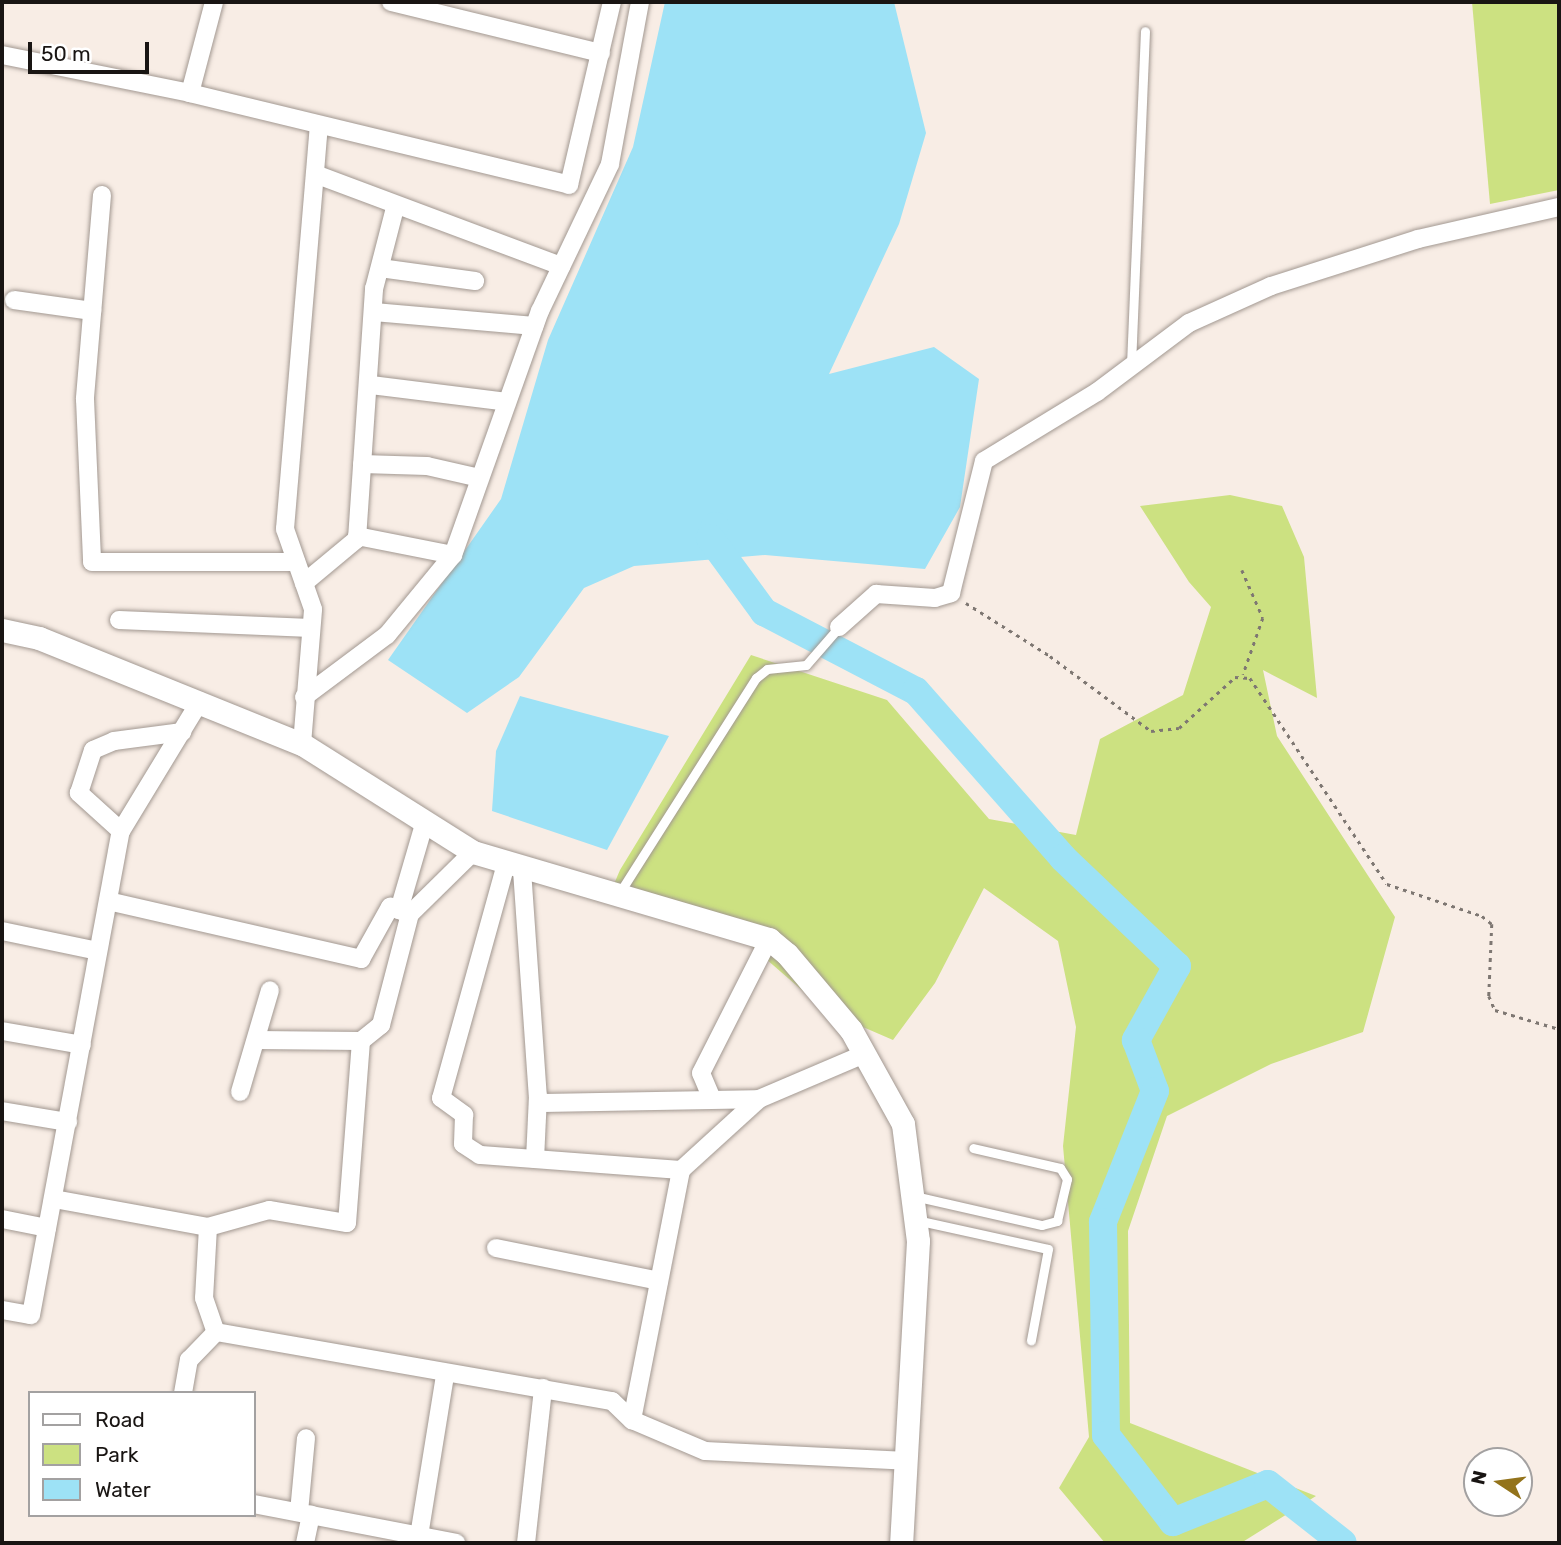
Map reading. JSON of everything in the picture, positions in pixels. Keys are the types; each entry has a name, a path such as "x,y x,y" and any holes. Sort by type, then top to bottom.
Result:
{"street":[{"path":"190,93 214,2"},
{"path":"391,2 420,5 601,53"},
{"path":"2,55 190,93 569,185 611,2"},
{"path":"304,697 387,635 453,555 534,326 610,164 640,2"},
{"path":"302,744 313,609 285,529 319,125"},
{"path":"315,174 395,208 561,266"},
{"path":"102,195 85,399 92,562 296,562"},
{"path":"839,627 876,594 935,598 951,593 984,461 1131,367 1189,323 1271,286 1425,237 1559,207"},
{"path":"303,583 357,536 371,385 374,312 380,268 395,208"},
{"path":"380,268 475,281"},
{"path":"14,300 92,311"},
{"path":"374,312 534,326"},
{"path":"371,385 507,402"},
{"path":"362,464 428,466 480,478"},
{"path":"357,536 453,555"},
{"path":"119,620 311,628"},
{"path":"2,630 40,638 302,744 473,852 514,867 620,892 769,939 851,1030 862,1055 903,1124 915,1219 908,1461 901,1543"},
{"path":"2,1310 31,1315 121,831 200,701"},
{"path":"121,831 79,793 93,750 114,741 182,732"},
{"path":"256,1040 361,1041 380,1025 425,821"},
{"path":"405,912 473,852"},
{"path":"514,867 538,1103 535,1159"},
{"path":"514,867 441,1098 464,1115 463,1144 480,1155 681,1170"},
{"path":"108,901 361,960 390,907 405,912"},
{"path":"2,931 99,951"},
{"path":"712,1099 701,1073 769,939"},
{"path":"240,1092 270,990"},
{"path":"2,1031 82,1045"},
{"path":"54,1199 208,1227 269,1210 346,1223 361,1041"},
{"path":"632,1420 681,1170 759,1099 862,1055"},
{"path":"538,1103 759,1099"},
{"path":"2,1111 68,1122"},
{"path":"2,1219 47,1228"},
{"path":"208,1227 204,1298 216,1332"},
{"path":"496,1248 659,1281"},
{"path":"216,1332 445,1375 543,1388 612,1401 632,1420 705,1451 908,1461"},
{"path":"183,1391 189,1360 216,1332"},
{"path":"407,1537 445,1375"},
{"path":"526,1543 543,1388"},
{"path":"305,1543 306,1438"},
{"path":"256,1504 407,1537 456,1543"}],"lane":[{"path":"1131,367 1145,31"},
{"path":"620,892 756,678 767,670 806,665 817,656 839,627"},
{"path":"912,1195 1042,1225 1057,1221 1067,1179 1060,1168 974,1148"},
{"path":"915,1219 1048,1249 1031,1340"}],"path":[{"path":"951,593 1050,656 1152,731 1179,728 1228,682 1243,675 1264,618 1242,570"},
{"path":"1243,675 1258,684 1387,884 1482,916 1492,924 1489,996 1495,1010 1559,1029"}],"green space":[{"path":"1472,2 1559,2 1559,190 1490,204"},
{"path":"1230,495 1282,506 1304,557 1317,698 1263,670 1277,736 1395,917 1363,1032 1271,1064 1167,1116 1128,1231 1130,1423 1316,1496 1241,1543 1105,1543 1059,1488 1089,1437 1063,1146 1076,1027 1058,941 984,888 935,983 893,1040 826,1011 750,945 608,898 620,870 751,655 887,700 989,819 1076,835 1100,739 1183,695 1211,607 1189,582 1140,506"}],"water":[{"path":"665,2 894,2 926,133 899,224 829,374 934,347 979,379 960,507 925,569 765,555 634,566 584,588 519,677 467,713 388,660 501,499 548,340 633,147"},
{"path":"520,696 669,736 607,850 492,811 496,751"}],"waterway":[{"path":"715,526 710,538 764,612 916,691 1063,858 1177,966 1136,1040 1155,1091 1103,1222 1106,1435 1173,1522 1268,1484 1343,1543"}]}
